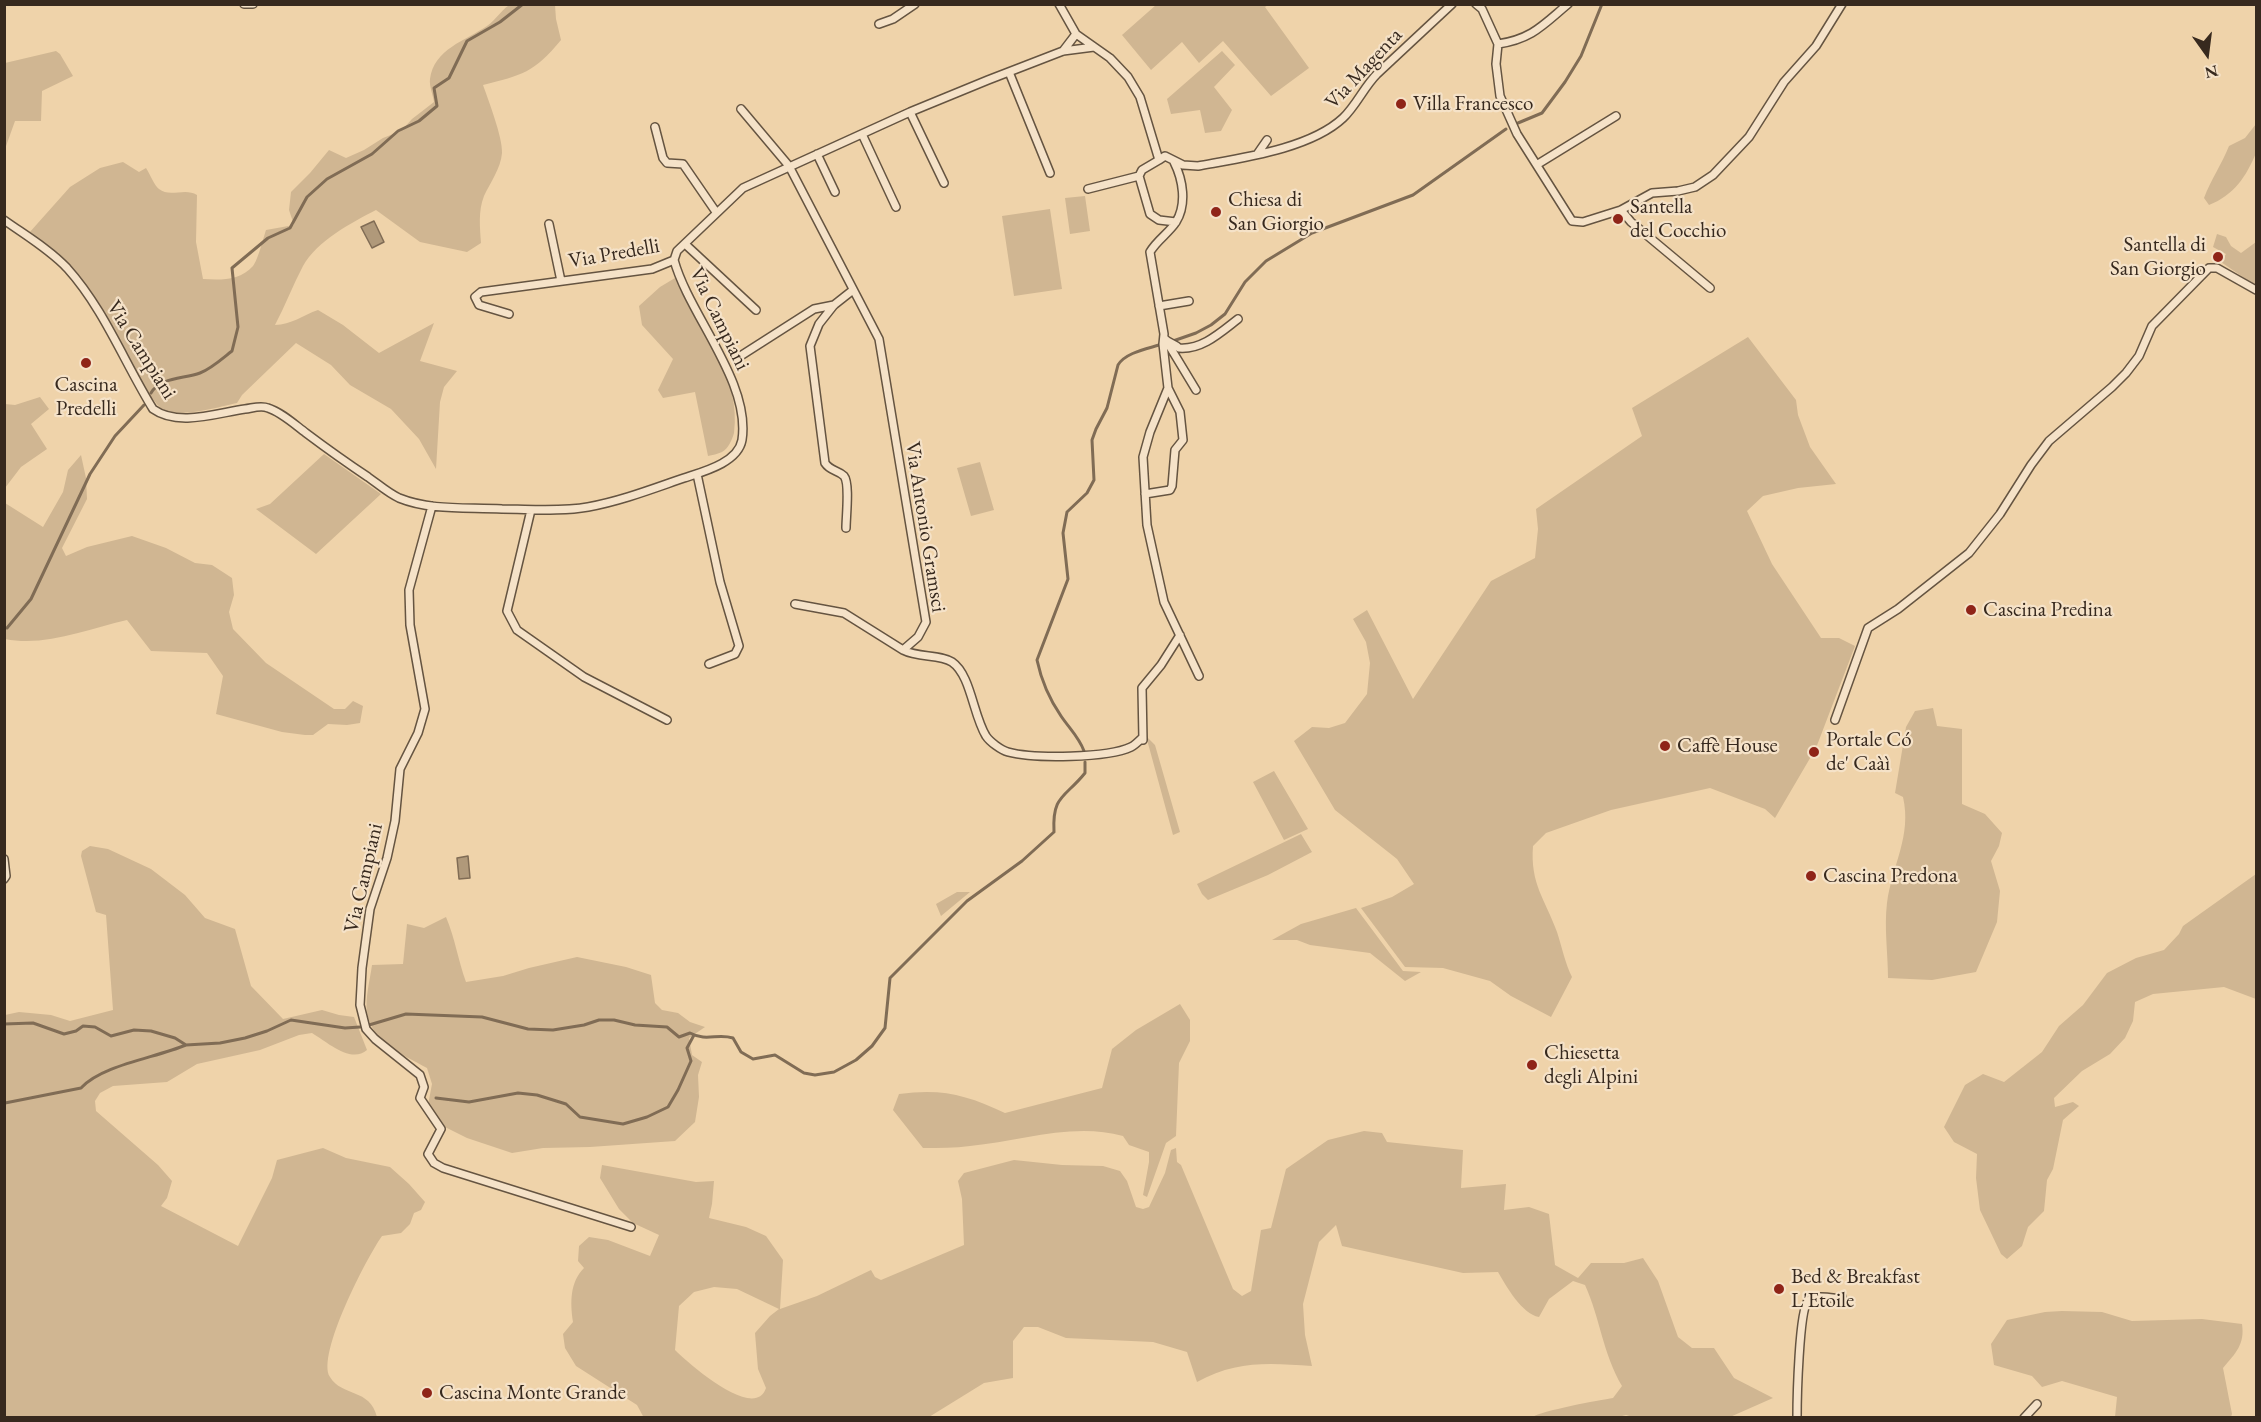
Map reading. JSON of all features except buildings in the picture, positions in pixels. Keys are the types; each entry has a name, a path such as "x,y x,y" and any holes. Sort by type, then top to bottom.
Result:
{"street":[{"path":"244,4 253,4"},
{"path":"879,27 915,4"},
{"path":"1059,4 1076,34 1110,58 1128,77 1140,97 1162,158"},
{"name":"Via Magenta","path":"1174,162 1198,166 1296,145 1330,129 1345,117 1365,86 1452,4"},
{"path":"1476,4 1482,9 1498,44 1496,64 1500,96 1518,134 1572,221 1583,222 1621,210 1652,193 1695,187 1713,175 1749,137 1784,82 1816,46 1842,4"},
{"path":"1498,44 1528,37 1568,4"},
{"path":"1064,51 1076,34"},
{"path":"674,260 677,251 743,188 910,112 1009,72 1064,51 1094,47"},
{"path":"1009,72 1050,173"},
{"name":"Via Antonio Gramsci","path":"741,109 789,166 879,339 926,622 918,637 903,650"},
{"path":"910,112 944,183"},
{"path":"1538,164 1616,116"},
{"path":"655,127 663,158 668,163 683,164 716,212"},
{"path":"862,134 896,207"},
{"path":"1258,153 1267,140"},
{"path":"817,154 835,192"},
{"path":"1162,158 1174,162 1183,186 1176,222 1156,242 1150,252 1165,340 1196,390"},
{"path":"1088,189 1140,173 1162,158"},
{"path":"1140,173 1150,214 1159,220 1176,222"},
{"path":"1621,210 1631,222 1710,288"},
{"name":"Via Campiani","path":"4,220 65,266 78,282 104,321 153,409 161,415 171,418 196,417 253,408 268,408 396,497 432,506 531,510 585,508 619,500 697,474 716,467 732,457 742,443 742,422 726,364 679,279 674,260"},
{"name":"Via Predelli","path":"549,224 561,281"},
{"path":"685,244 756,310"},
{"name":"Via Predelli","path":"509,314 478,305 475,297 481,292 652,269 674,260"},
{"path":"1835,720 1868,628 1898,609 1969,553 2000,514 2049,441 2126,373 2139,356 2152,326 2209,268 2217,268 2256,290"},
{"path":"846,528 847,481 843,474 828,469 825,463 810,346 819,324 834,305 853,290"},
{"path":"1159,306 1189,301"},
{"path":"742,355 813,309 834,305"},
{"path":"1165,340 1182,348 1209,341 1238,319"},
{"path":"1144,494 1170,490 1173,486 1175,450 1183,440 1180,412 1168,388 1162,344 1165,340"},
{"path":"1168,388 1150,432 1143,457 1147,525 1164,602 1199,676"},
{"path":"697,474 720,580 739,646 735,654 709,664"},
{"name":"Via Campiani","path":"432,506 410,590 410,625 425,709 418,733 400,769 387,858 369,909 362,968 360,1005 362,1016 366,1029 375,1039 420,1075 424,1087 420,1098 441,1126 428,1154 434,1163 462,1175 631,1227"},
{"path":"531,510 507,611 517,630 600,687 636,702 667,720"},
{"path":"795,604 844,613 911,654 950,660 962,671 987,738 1005,752 1027,755 1086,756 1131,747 1143,740 1142,688 1161,665 1180,635"},
{"path":"4,859 6,876 4,879"},
{"path":"1797,1418 1805,1305 1814,1298 1840,1299 1842,1297"},
{"path":"2024,1418 2037,1404"}],"shaded area":[{"path":"512,4 555,5 561,40 535,66 518,75 483,85 498,129 502,153 482,202 481,243 467,252 420,242 376,210 335,234 309,257 275,325 292,322 318,310 343,325 379,353 434,323 420,361 457,371 444,387 440,402 436,469 419,439 391,409 350,385 331,365 296,343 242,395 237,403 180,413 164,410 157,405 111,325 83,282 65,262 29,233 70,187 100,168 123,162 139,172 146,168 155,185 163,192 188,192 197,195 196,242 203,279 236,277 248,271 255,263 266,230 294,225 289,210 291,192 329,150 346,158 401,131 434,102 430,79 433,69 444,53 487,26"},
{"path":"1156,5 1268,5 1265,7 1309,68 1271,96 1223,41 1199,63 1182,42 1151,70 1122,35"},
{"path":"56,51 73,76 42,91 41,121 15,121 5,149 5,63"},
{"path":"1222,51 1235,65 1214,87 1232,110 1221,131 1205,133 1200,110 1171,114 1167,99"},
{"path":"2256,124 2257,150 2248,170 2232,190 2209,205 2204,198 2229,146 2245,138"},
{"path":"1085,196 1090,231 1070,234 1065,198"},
{"path":"1050,209 1062,289 1014,296 1002,216"},
{"path":"374,221 384,242 372,248 361,227"},
{"path":"2217,234 2226,237 2231,246 2241,253 2256,242 2256,286 2221,262 2226,254 2213,247"},
{"path":"675,278 717,352 732,392 735,413 734,433 724,451 708,456 695,392 663,398 658,390 673,359 642,325 639,306 660,287"},
{"path":"1748,337 1796,400 1798,415 1810,447 1836,484 1798,488 1763,496 1747,511 1772,564 1821,638 1839,638 1855,646 1816,748 1775,818 1765,809 1710,788 1611,810 1546,833 1533,846 1536,881 1572,977 1551,1017 1511,996 1490,981 1443,968 1405,967 1361,908 1392,897 1414,884 1397,859 1335,810 1294,741 1312,727 1329,728 1345,723 1367,694 1370,663 1366,642 1353,619 1367,610 1413,699 1491,581 1535,558 1538,529 1536,509 1642,436 1632,408"},
{"path":"40,397 49,409 31,424 47,449 21,467 5,488 5,404 15,405"},
{"path":"324,454 381,494 316,554 256,509 270,504"},
{"path":"81,455 86,478 87,499 62,548 66,556 87,547 132,536 166,548 195,563 212,565 232,578 234,595 229,612 233,629 266,663 334,709 345,709 353,701 363,706 360,723 328,724 313,735 305,735 282,732 216,714 223,676 207,653 151,651 127,620 51,639 20,641 5,639 5,503 43,527 63,492 68,470"},
{"path":"980,462 994,510 971,516 957,468"},
{"path":"1933,708 1937,726 1962,729 1962,804 1985,814 2002,833 1999,846 1991,861 2000,891 1997,922 1976,972 1932,980 1888,978 1886,912 1889,889 1905,825 1903,797 1895,793 1906,727 1915,711"},
{"path":"1146,736 1155,745 1180,832 1173,835"},
{"path":"1274,771 1308,829 1284,840 1253,782"},
{"path":"1301,834 1312,852 1268,875 1208,900 1202,894 1197,884"},
{"path":"90,846 108,849 151,869 185,895 205,918 235,929 251,986 283,1019 322,1010 354,1017 367,1050 361,1054 354,1055 339,1050 312,1033 299,1035 260,1050 197,1064 167,1082 113,1086 100,1093 95,1101 96,1111 158,1165 172,1181 167,1198 161,1206 238,1246 272,1178 277,1160 323,1148 346,1158 390,1167 409,1184 425,1202 421,1210 414,1213 410,1224 401,1233 382,1236 355,1284 336,1328 330,1349 328,1365 330,1377 341,1388 368,1401 377,1417 5,1417 5,1015 19,1012 51,1015 70,1021 113,1010 106,915 96,912 81,856 82,851"},
{"path":"468,856 470,878 459,879 457,858"},
{"path":"2256,874 2256,999 2224,987 2153,994 2135,1002 2133,1021 2125,1038 2110,1054 2082,1071 2054,1098 2055,1107 2073,1102 2079,1106 2063,1120 2053,1169 2047,1180 2044,1211 2028,1227 2022,1246 2007,1259 2001,1254 1980,1210 1976,1178 1977,1154 1954,1142 1944,1127 1965,1085 1983,1074 2004,1082 2042,1052 2059,1026 2083,1005 2107,973 2136,958 2164,950 2179,934 2183,926"},
{"path":"957,892 970,892 941,916 936,904"},
{"path":"1356,908 1403,971 1421,972 1405,981 1370,953 1310,945 1297,940 1272,940 1301,924"},
{"path":"446,917 466,982 503,976 577,957 626,967 651,975 655,1003 662,1010 678,1013 690,1022 705,1027 689,1038 692,1055 702,1062 698,1075 699,1097 695,1122 675,1141 543,1148 512,1153 467,1138 445,1127 428,1105 432,1084 427,1068 398,1052 375,1032 367,1012 367,995 372,965 403,964 407,924 424,928"},
{"path":"1180,1004 1190,1020 1190,1041 1179,1063 1176,1136 1166,1143 1147,1197 1143,1195 1149,1152 1129,1145 1123,1136 1104,1132 1066,1132 964,1147 923,1148 893,1110 899,1094 914,1092 954,1094 1005,1113 1102,1088 1112,1049 1136,1030"},
{"path":"1364,1131 1382,1133 1387,1142 1463,1150 1461,1188 1506,1184 1504,1210 1529,1207 1549,1214 1555,1265 1578,1278 1591,1263 1624,1263 1643,1258 1658,1281 1678,1337 1692,1348 1714,1348 1734,1378 1773,1398 1730,1417 1636,1418 1626,1415 1614,1418 1533,1417 1558,1409 1613,1398 1622,1386 1610,1361 1585,1285 1573,1281 1549,1299 1539,1317 1521,1305 1498,1272 1463,1273 1342,1246 1336,1225 1319,1242 1303,1304 1305,1335 1312,1366 1267,1364 1239,1366 1197,1382 1187,1352 1153,1342 1066,1338 1038,1327 1024,1327 1013,1341 1013,1378 984,1383 929,1417 644,1418 637,1405 576,1366 565,1348 563,1334 573,1322 571,1300 574,1286 584,1268 578,1261 579,1246 589,1237 608,1240 650,1256 659,1235 633,1223 619,1209 600,1178 602,1165 696,1182 714,1181 709,1218 746,1227 766,1236 783,1260 780,1309 817,1296 871,1270 875,1277 881,1280 964,1245 962,1199 958,1181 964,1173 1014,1160 1103,1166 1120,1171 1127,1181 1136,1207 1143,1209 1149,1207 1165,1173 1171,1150 1176,1148 1177,1162 1181,1165 1233,1289 1242,1296 1251,1291 1261,1230 1271,1228 1286,1169 1328,1140","holes":["714,1287 737,1289 779,1309 755,1333 758,1369 766,1388 759,1397 749,1398 721,1387 675,1350 679,1306 694,1292"]},
{"path":"2062,1311 2102,1312 2132,1321 2202,1319 2242,1324 2241,1343 2223,1368 2231,1417 2115,1417 2117,1397 2062,1381 2042,1387 2032,1376 1994,1365 1991,1344 2007,1320"}],"waterway":[{"path":"151,393 166,381 204,371 232,351 238,327 232,268 268,238 290,228 307,197 327,179 372,154 398,131 419,121 437,106 434,88 449,78 467,41 500,22 523,4"},
{"path":"1518,123 1542,113 1565,82 1581,56 1602,4"},
{"path":"1173,341 1196,333 1225,314 1245,282 1266,261 1312,233 1413,195 1506,129"},
{"path":"1084,751 1053,703 1043,682 1037,660 1068,579 1063,533 1067,512 1087,493 1094,480 1092,440 1107,408 1118,365 1131,354 1159,345"},
{"path":"7,628 31,599 90,474 115,436 144,405"},
{"path":"369,1025 406,1014 482,1017 528,1029 553,1030 599,1020 614,1020 635,1025 667,1027 679,1037 690,1033 702,1037 733,1038 741,1052 753,1059 775,1055 804,1073 815,1075 834,1072 856,1060 872,1046 885,1028 890,978 967,901 1022,861 1054,832 1055,811 1058,804 1085,773 1085,762"},
{"path":"4,1024 33,1023 64,1034 76,1031 83,1026 95,1027 111,1036 134,1030 151,1031 175,1038 186,1045 220,1043 245,1038 291,1020 345,1028 360,1027"},
{"path":"436,1098 469,1102 518,1093 537,1095 566,1104 580,1117 623,1124 647,1117 668,1107 691,1061 687,1048 694,1035"},
{"path":"5,1103 81,1088 102,1073 186,1045"}],"place":[{"name":"Villa Francesco","path":"1401,104"},
{"name":"Chiesa di San Giorgio","path":"1216,212"},
{"name":"Santella del Cocchio","path":"1618,219"},
{"name":"Santella di San Giorgio","path":"2218,257"},
{"name":"Cascina Predelli","path":"86,363"},
{"name":"Cascina Predina","path":"1971,610"},
{"name":"Caffè House","path":"1665,746"},
{"name":"Portale Có de' Caàì","path":"1814,752"},
{"name":"Cascina Predona","path":"1811,876"},
{"name":"Chiesetta degli Alpini","path":"1532,1065"},
{"name":"Bed & Breakfast L'Etoile","path":"1779,1289"},
{"name":"Cascina Monte Grande","path":"427,1393"}]}
